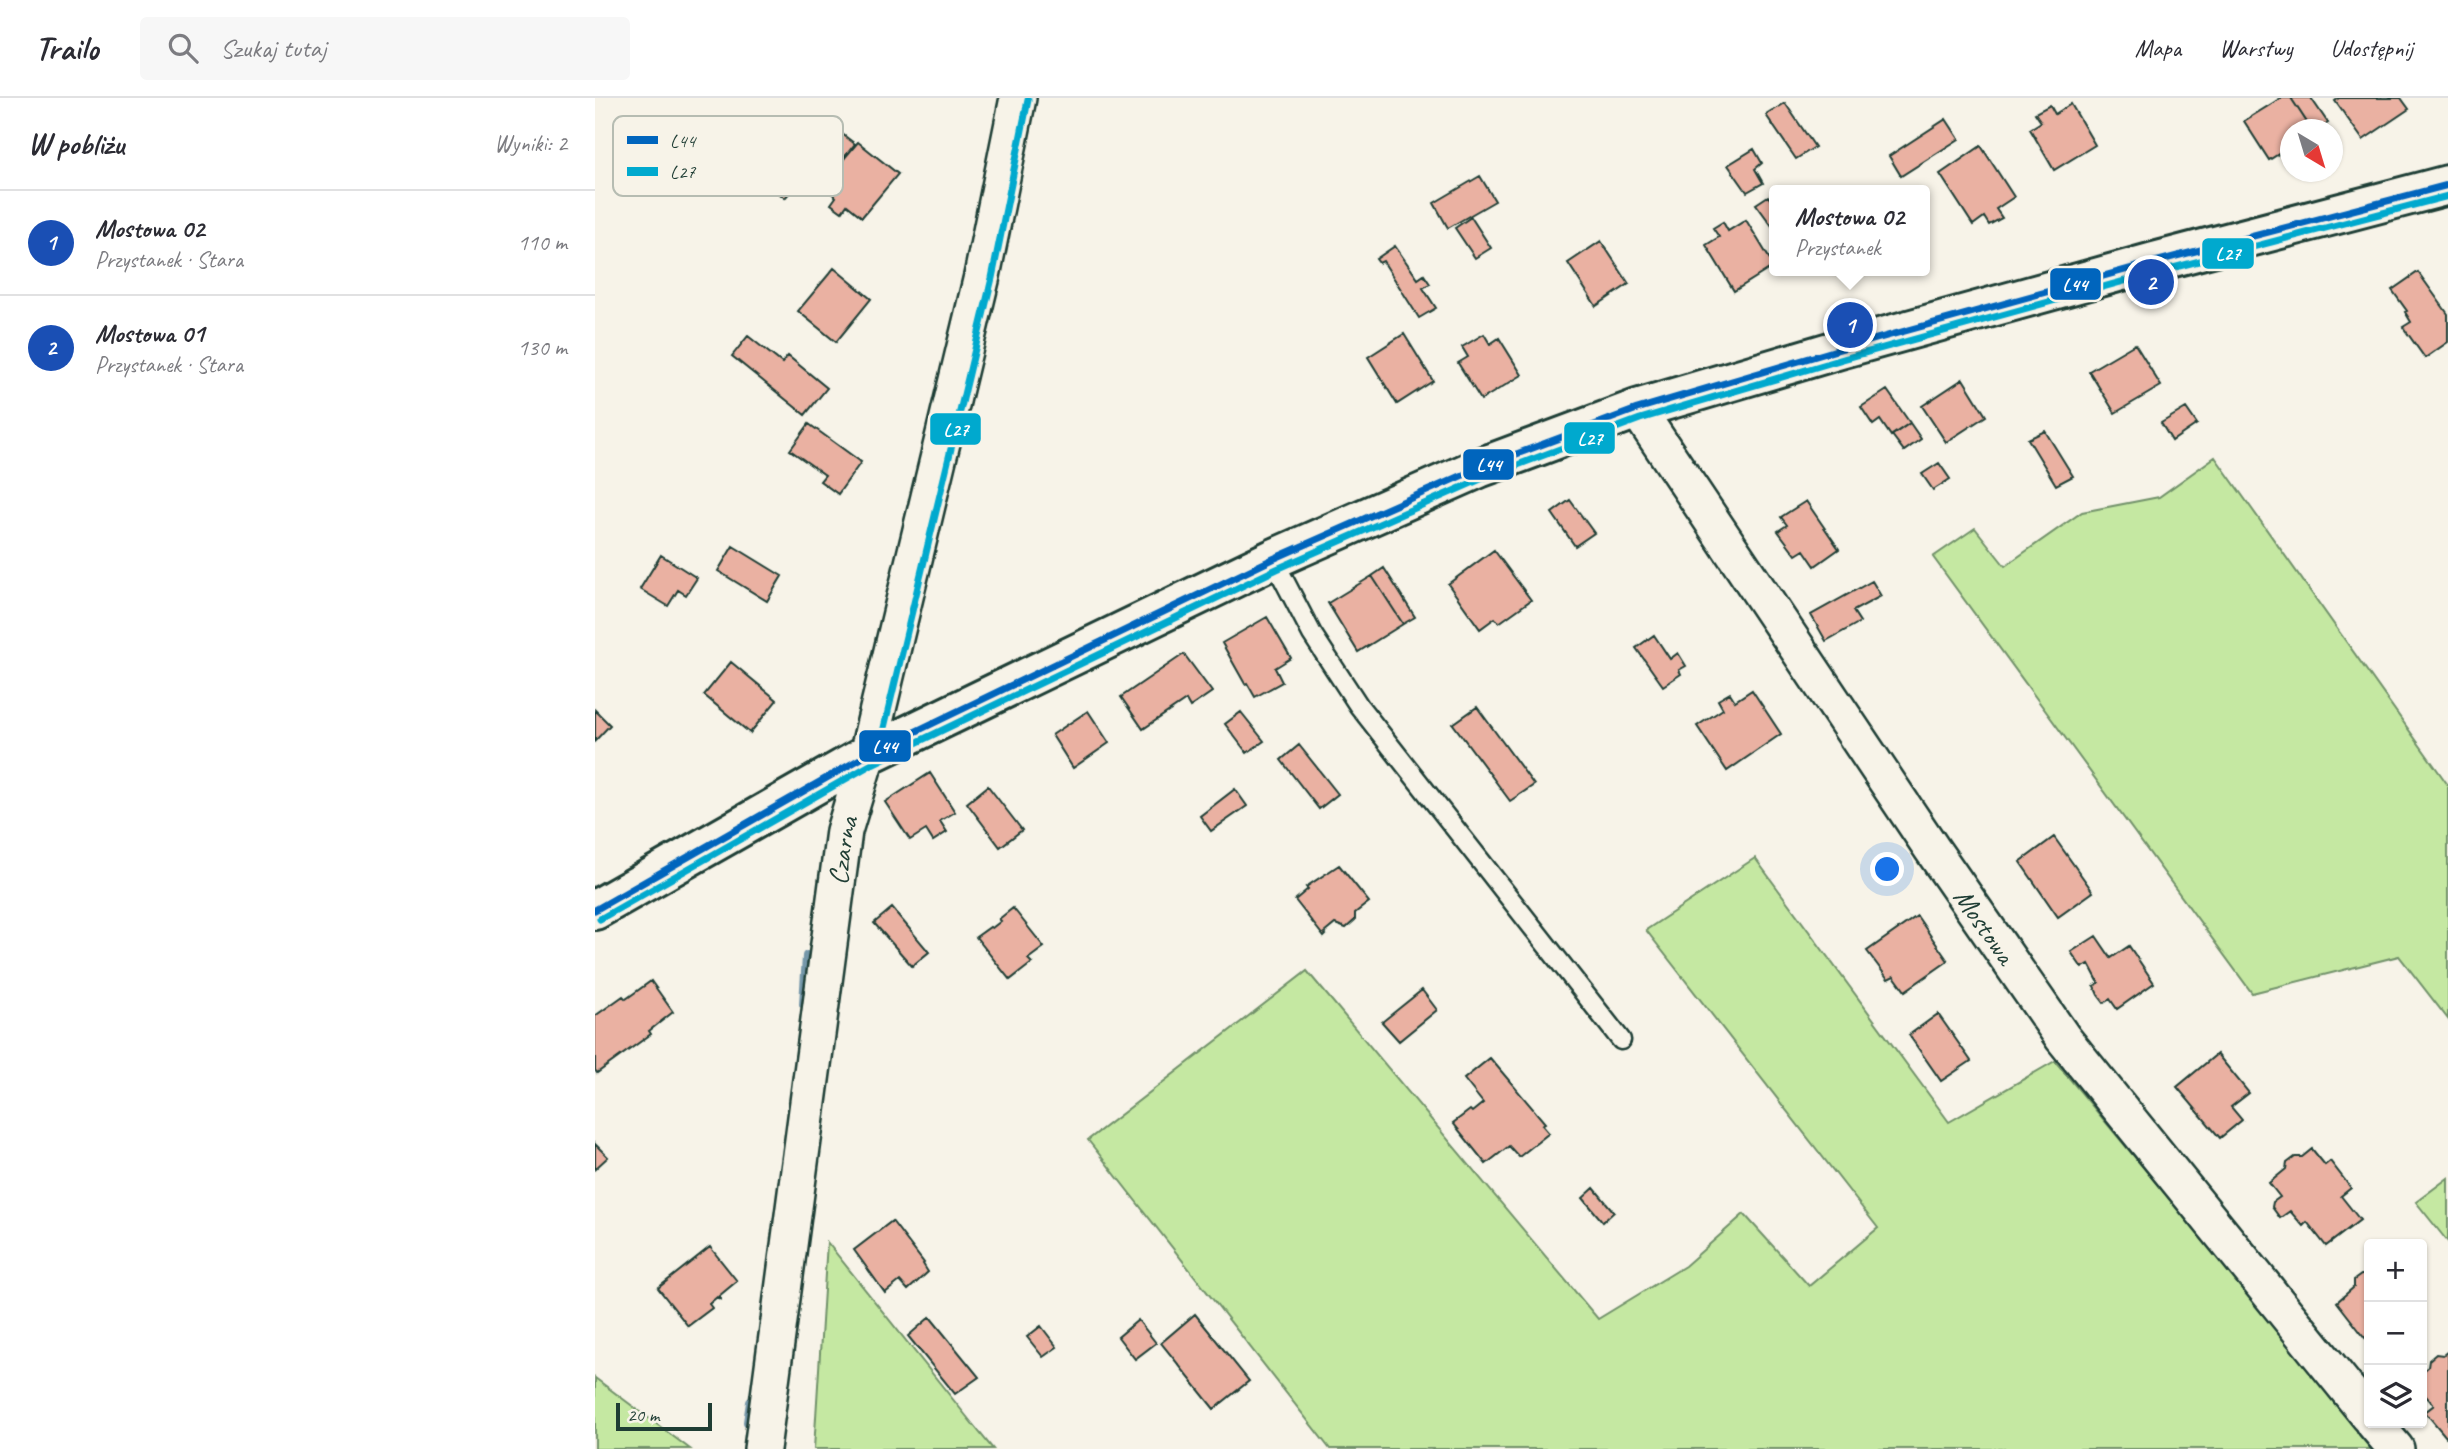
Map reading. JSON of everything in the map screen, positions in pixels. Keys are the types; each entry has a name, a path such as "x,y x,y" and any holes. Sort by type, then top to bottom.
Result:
{"street":[{"name":"Czarna","path":"762,1449 844,831 867,755 982,276 1019,98"},
{"path":"595,911 867,755 1273,559 1479,468 1637,409 1840,349 2154,261 2448,185"},
{"name":"Mostowa","path":"1637,409 1932,849 2063,1038 2364,1410"},
{"path":"2378,1428 2396,1449"}],"lane":[{"path":"1273,559 1312,634 1359,706 1621,1040"}],"green space":[{"path":"2215,457 2448,785 2448,1019 2399,956 2252,993 1933,557 1975,528 2005,566 2082,512 2159,497"},
{"path":"1755,858 1949,1122 2055,1061 2377,1449 1330,1449 1088,1140 1307,971 1598,1319 1685,1266 1744,1214 1809,1286 1878,1228 1646,930"},
{"path":"2448,1178 2448,1242 2416,1202"},
{"path":"827,1242 971,1422 993,1449 814,1449"},
{"path":"595,1378 690,1449 595,1449"}],"building":[{"path":"2281,98 2291,98 2305,119 2280,119 2280,153 2269,160 2244,121"},
{"path":"2291,98 2311,98 2325,119 2305,119"},
{"path":"2339,98 2401,98 2409,109 2363,140 2335,101"},
{"path":"1785,103 1815,147 1796,159 1766,115"},
{"path":"2071,104 2095,145 2054,170 2030,129 2041,122 2035,113 2050,105 2055,114"},
{"path":"1946,119 1959,139 1901,176 1889,156"},
{"path":"843,135 855,144 843,159"},
{"path":"858,142 898,174 862,217 847,205 842,212 831,204 835,196 843,196 843,160"},
{"path":"1981,146 2014,197 1996,209 2002,218 1989,225 1984,217 1973,225 1940,174"},
{"path":"1754,149 1762,163 1755,169 1763,183 1747,192 1728,165"},
{"path":"1480,176 1495,201 1448,228 1434,203"},
{"path":"1768,196 1769,222 1756,204"},
{"path":"1471,217 1491,248 1475,258 1455,228"},
{"path":"1746,220 1769,258 1769,269 1734,291 1706,245 1719,237 1713,228 1723,222 1728,231"},
{"path":"1601,241 1629,284 1596,306 1568,263"},
{"path":"1395,246 1418,279 1424,275 1430,284 1423,288 1436,308 1419,318 1383,261 1379,263 1376,259"},
{"path":"834,268 871,299 836,342 798,311"},
{"path":"2418,272 2448,314 2448,342 2425,358 2403,327 2411,322 2405,312 2407,311 2392,290"},
{"path":"1404,334 1433,381 1397,404 1368,357"},
{"path":"1484,334 1490,344 1499,338 1522,375 1481,400 1458,363 1468,357 1462,347"},
{"path":"748,336 782,363 788,356 827,388 805,415 732,356"},
{"path":"2135,344 2161,386 2115,413 2089,371"},
{"path":"1963,379 1986,416 1946,442 1922,406"},
{"path":"1887,390 1910,423 1891,436 1880,420 1873,425 1861,407"},
{"path":"2186,408 2197,424 2172,441 2161,423"},
{"path":"1910,423 1921,439 1904,451 1892,435"},
{"path":"809,424 861,462 838,494 820,481 825,475 790,450"},
{"path":"2045,431 2073,476 2056,485 2028,439"},
{"path":"1939,463 1950,479 1933,490 1922,474"},
{"path":"1570,500 1594,533 1575,546 1552,513"},
{"path":"1806,501 1839,549 1815,566 1804,550 1796,555 1778,531 1787,525 1781,517"},
{"path":"733,546 782,576 767,601 718,571"},
{"path":"1494,550 1531,600 1499,623 1495,618 1480,629 1448,584"},
{"path":"661,555 697,578 686,595 678,590 668,606 640,589"},
{"path":"1384,568 1415,617 1403,624 1372,576"},
{"path":"1372,576 1403,624 1358,652 1328,603"},
{"path":"1872,581 1881,596 1853,611 1860,622 1826,641 1811,615"},
{"path":"1267,617 1291,658 1275,668 1282,682 1255,697 1222,643"},
{"path":"1654,635 1670,659 1678,653 1686,666 1679,670 1681,674 1663,686 1636,648"},
{"path":"1184,654 1212,692 1190,707 1186,700 1143,729 1121,697"},
{"path":"731,662 777,700 750,733 704,695"},
{"path":"1752,690 1781,734 1727,771 1697,726 1723,709 1718,700 1730,693 1735,701"},
{"path":"1477,707 1534,785 1510,801 1453,724"},
{"path":"595,710 610,725 595,741"},
{"path":"1088,711 1109,743 1073,768 1052,735"},
{"path":"1241,712 1264,741 1247,753 1225,724"},
{"path":"1299,745 1338,794 1319,809 1281,760"},
{"path":"930,773 955,812 940,821 947,832 933,841 926,830 910,840 885,802"},
{"path":"988,786 1022,830 1000,847 967,803"},
{"path":"1235,789 1247,806 1211,831 1200,816"},
{"path":"2054,837 2093,892 2058,917 2020,862"},
{"path":"1339,865 1369,902 1355,913 1355,920 1346,928 1335,924 1324,933 1324,937 1295,900 1308,889 1306,887"},
{"path":"892,908 929,952 912,966 874,923"},
{"path":"1013,908 1044,947 1028,959 1032,963 1010,980 976,937 1001,921 999,919"},
{"path":"1917,916 1948,961 1905,991 1894,976 1888,979 1867,951"},
{"path":"2096,936 2111,958 2129,946 2154,983 2117,1009 2110,999 2104,1003 2098,995 2094,986 2099,983 2089,964 2082,968 2071,952"},
{"path":"651,981 673,1012 649,1031 651,1034 597,1073 595,1016 623,996 626,999"},
{"path":"1422,990 1437,1010 1399,1041 1382,1022"},
{"path":"1938,1014 1971,1061 1941,1081 1909,1035"},
{"path":"2217,1054 2249,1093 2231,1107 2242,1120 2220,1138 2177,1087"},
{"path":"1490,1058 1545,1123 1542,1125 1549,1133 1519,1157 1509,1146 1486,1164 1453,1123 1483,1103 1464,1079"},
{"path":"595,1144 608,1157 595,1169"},
{"path":"2312,1149 2325,1165 2330,1161 2351,1188 2341,1196 2360,1220 2326,1246 2307,1222 2303,1226 2290,1211 2280,1218 2272,1207 2273,1202 2280,1197 2269,1183 2286,1169 2287,1163"},
{"path":"1594,1188 1614,1212 1603,1222 1583,1198"},
{"path":"892,1221 928,1272 908,1290 900,1281 885,1293 854,1250"},
{"path":"710,1247 737,1281 719,1296 721,1300 717,1297 709,1304 712,1308 688,1326 658,1288"},
{"path":"2364,1275 2364,1337 2337,1302 2354,1287 2354,1280"},
{"path":"1195,1314 1249,1381 1214,1409 1161,1343"},
{"path":"930,1317 979,1377 955,1394 908,1336"},
{"path":"1138,1320 1156,1343 1135,1359 1118,1337"},
{"path":"1041,1326 1057,1347 1043,1357 1027,1337"},
{"path":"2448,1351 2446,1437 2427,1414 2427,1410 2434,1405 2427,1397 2429,1360 2436,1354 2443,1355"}],"waterway":[{"path":"804,1004 807,956"},
{"path":"748,1422 751,1402"}],"transit line":[{"name":"L27","path":"877,757 992,278 1028,100"},
{"name":"L44","path":"595,910 867,755 1273,559 1479,468 1637,409 1840,349 2154,262 2448,185"},
{"name":"L27","path":"600,919 872,764 1277,569 1483,478 1640,419 1843,359 2157,272 2448,196"}],"place":[{"name":"Mostowa 01","path":"2151,282"},
{"name":"Mostowa 02","path":"1850,325"}]}
